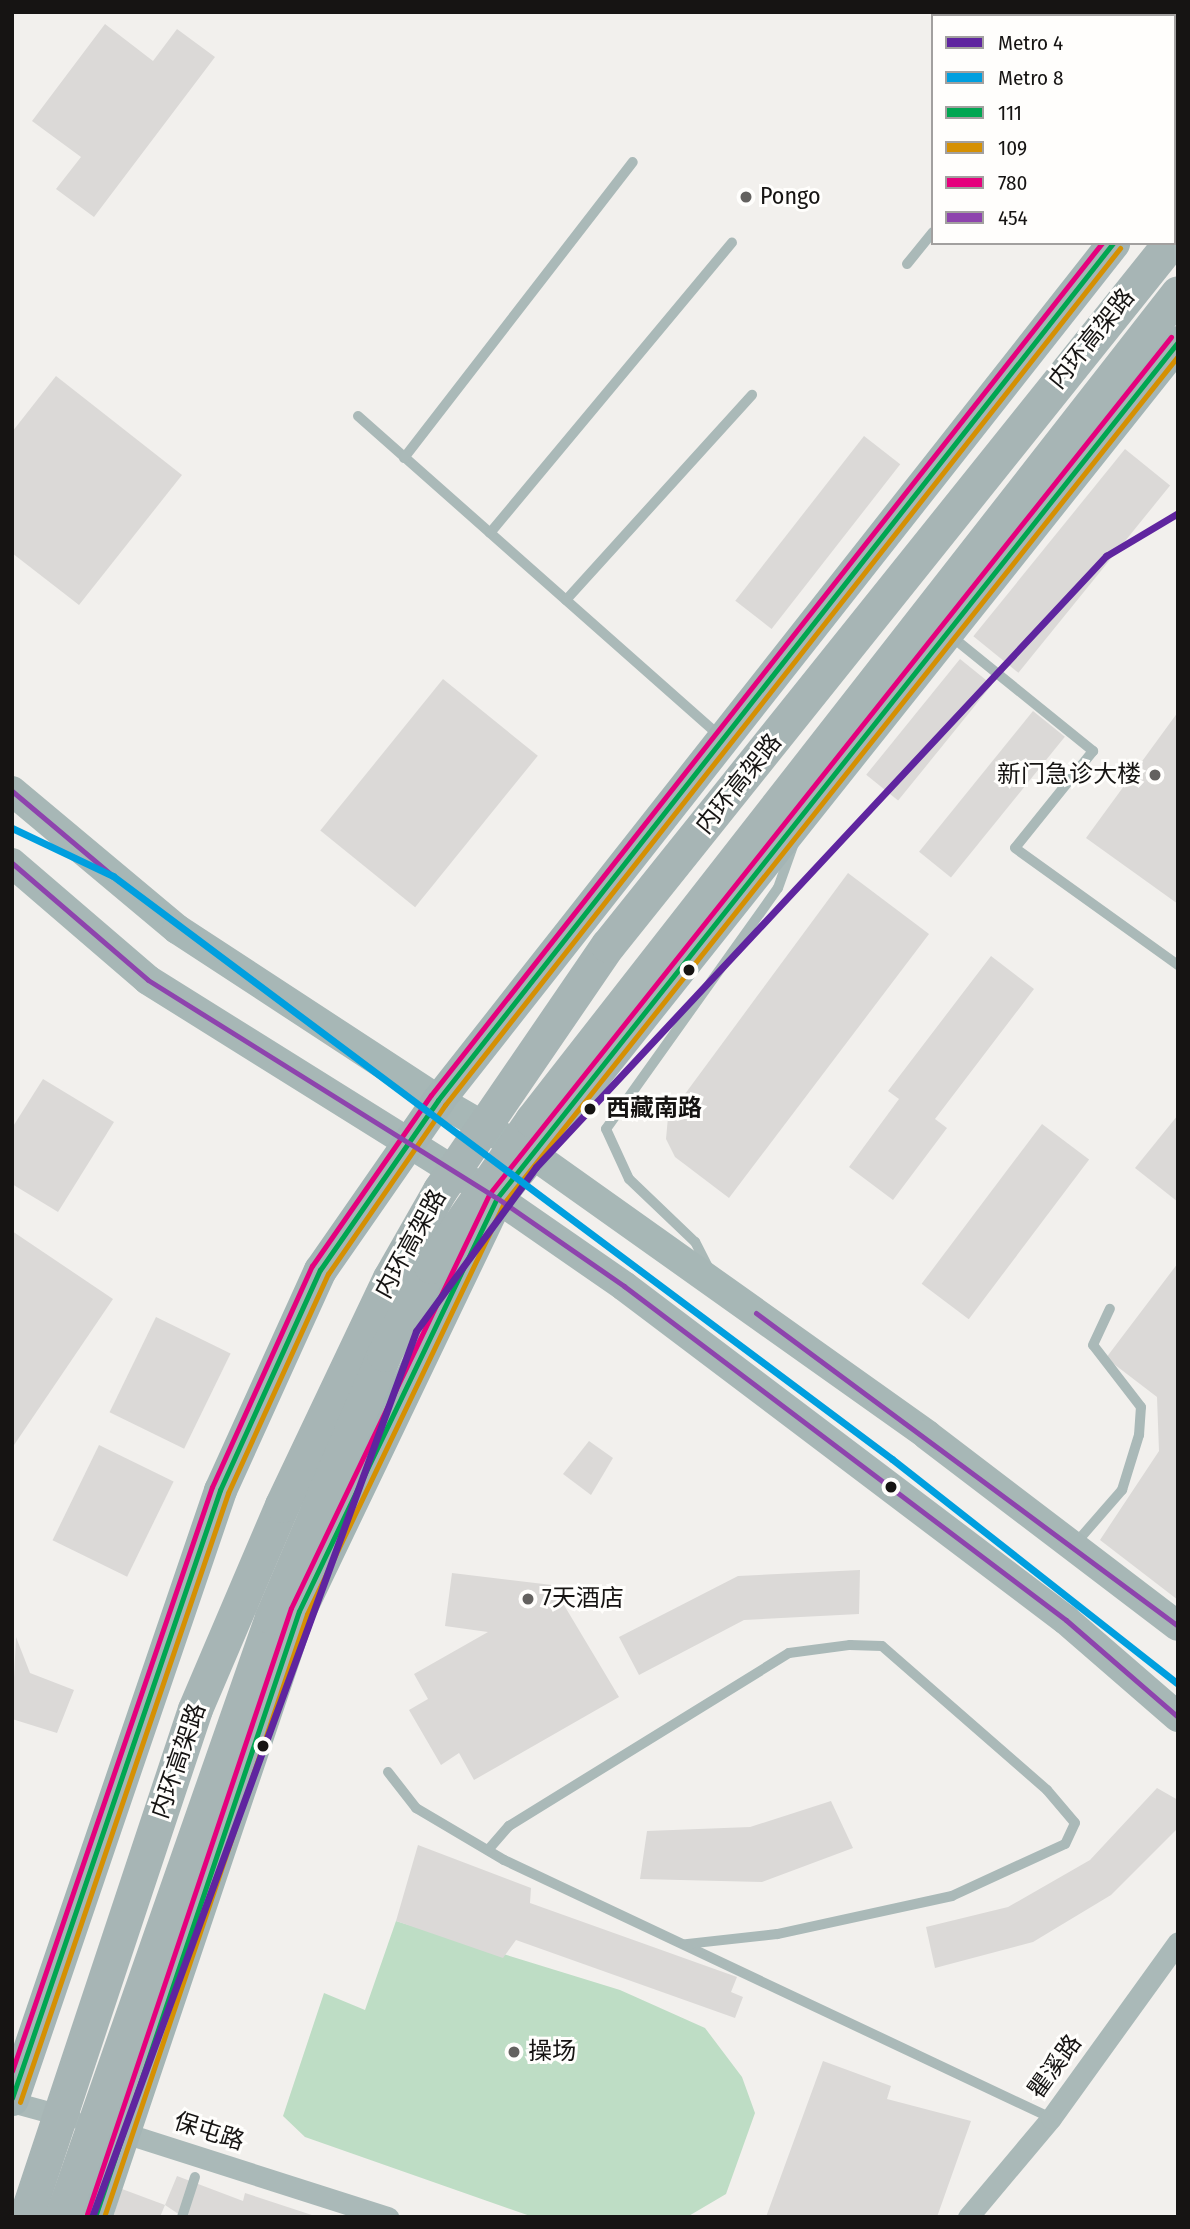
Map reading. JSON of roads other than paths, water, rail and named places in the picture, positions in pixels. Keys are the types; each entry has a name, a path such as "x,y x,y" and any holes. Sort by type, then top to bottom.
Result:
{"highway":[{"name":"内环高架路","path":"26,2217 195,1709 282,1505 390,1278 434,1201 608,945 1168,245"},
{"name":"内环高架路","path":"62,2217 271,1617 384,1354 431,1266 532,1120 1178,293"}],"main road":[{"path":"12,2101 220,1490 320,1270 412,1144 438,1100 721,737 1111,245"},
{"path":"95,2217 299,1611 497,1198 536,1156 1178,342"},
{"path":"12,791 177,929 438,1100 536,1156 1074,1546 1178,1626"},
{"path":"12,863 148,980 497,1198 1066,1620 1178,1717"}],"street":[{"name":"瞿溪路","path":"968,2217 1051,2118 1178,1942"},
{"name":"保屯路","path":"12,2101 122,2132 388,2217"}],"lane":[{"path":"404,458 634,162"},
{"path":"907,264 931,234"},
{"path":"490,533 732,243"},
{"path":"566,600 752,395"},
{"path":"358,416 721,737"},
{"path":"948,634 1093,751 1015,848 1178,965"},
{"path":"714,1284 695,1242 629,1179 606,1129 778,888 798,823"},
{"path":"1074,1546 1122,1490 1139,1434 1141,1407 1093,1345 1110,1309"},
{"path":"488,1850 509,1826 789,1653 850,1645 883,1646 1047,1790 1075,1823 1065,1844 952,1896 777,1934 686,1944"},
{"path":"388,1772 416,1808 488,1850 1051,2118"},
{"path":"182,2217 195,2178"}],"metro line":[{"name":"4","path":"92,2217 416,1331 536,1167 1106,556 1178,513"},
{"name":"8","path":"12,828 113,876 892,1459 1178,1684"}],"place":[{"name":"Pongo","path":"746,197"},
{"name":"新门急诊大楼","path":"1155,775"},
{"name":"西藏南路","path":"590,1109"},
{"name":"7天酒店","path":"528,1599"},
{"name":"操场","path":"514,2052"}]}
